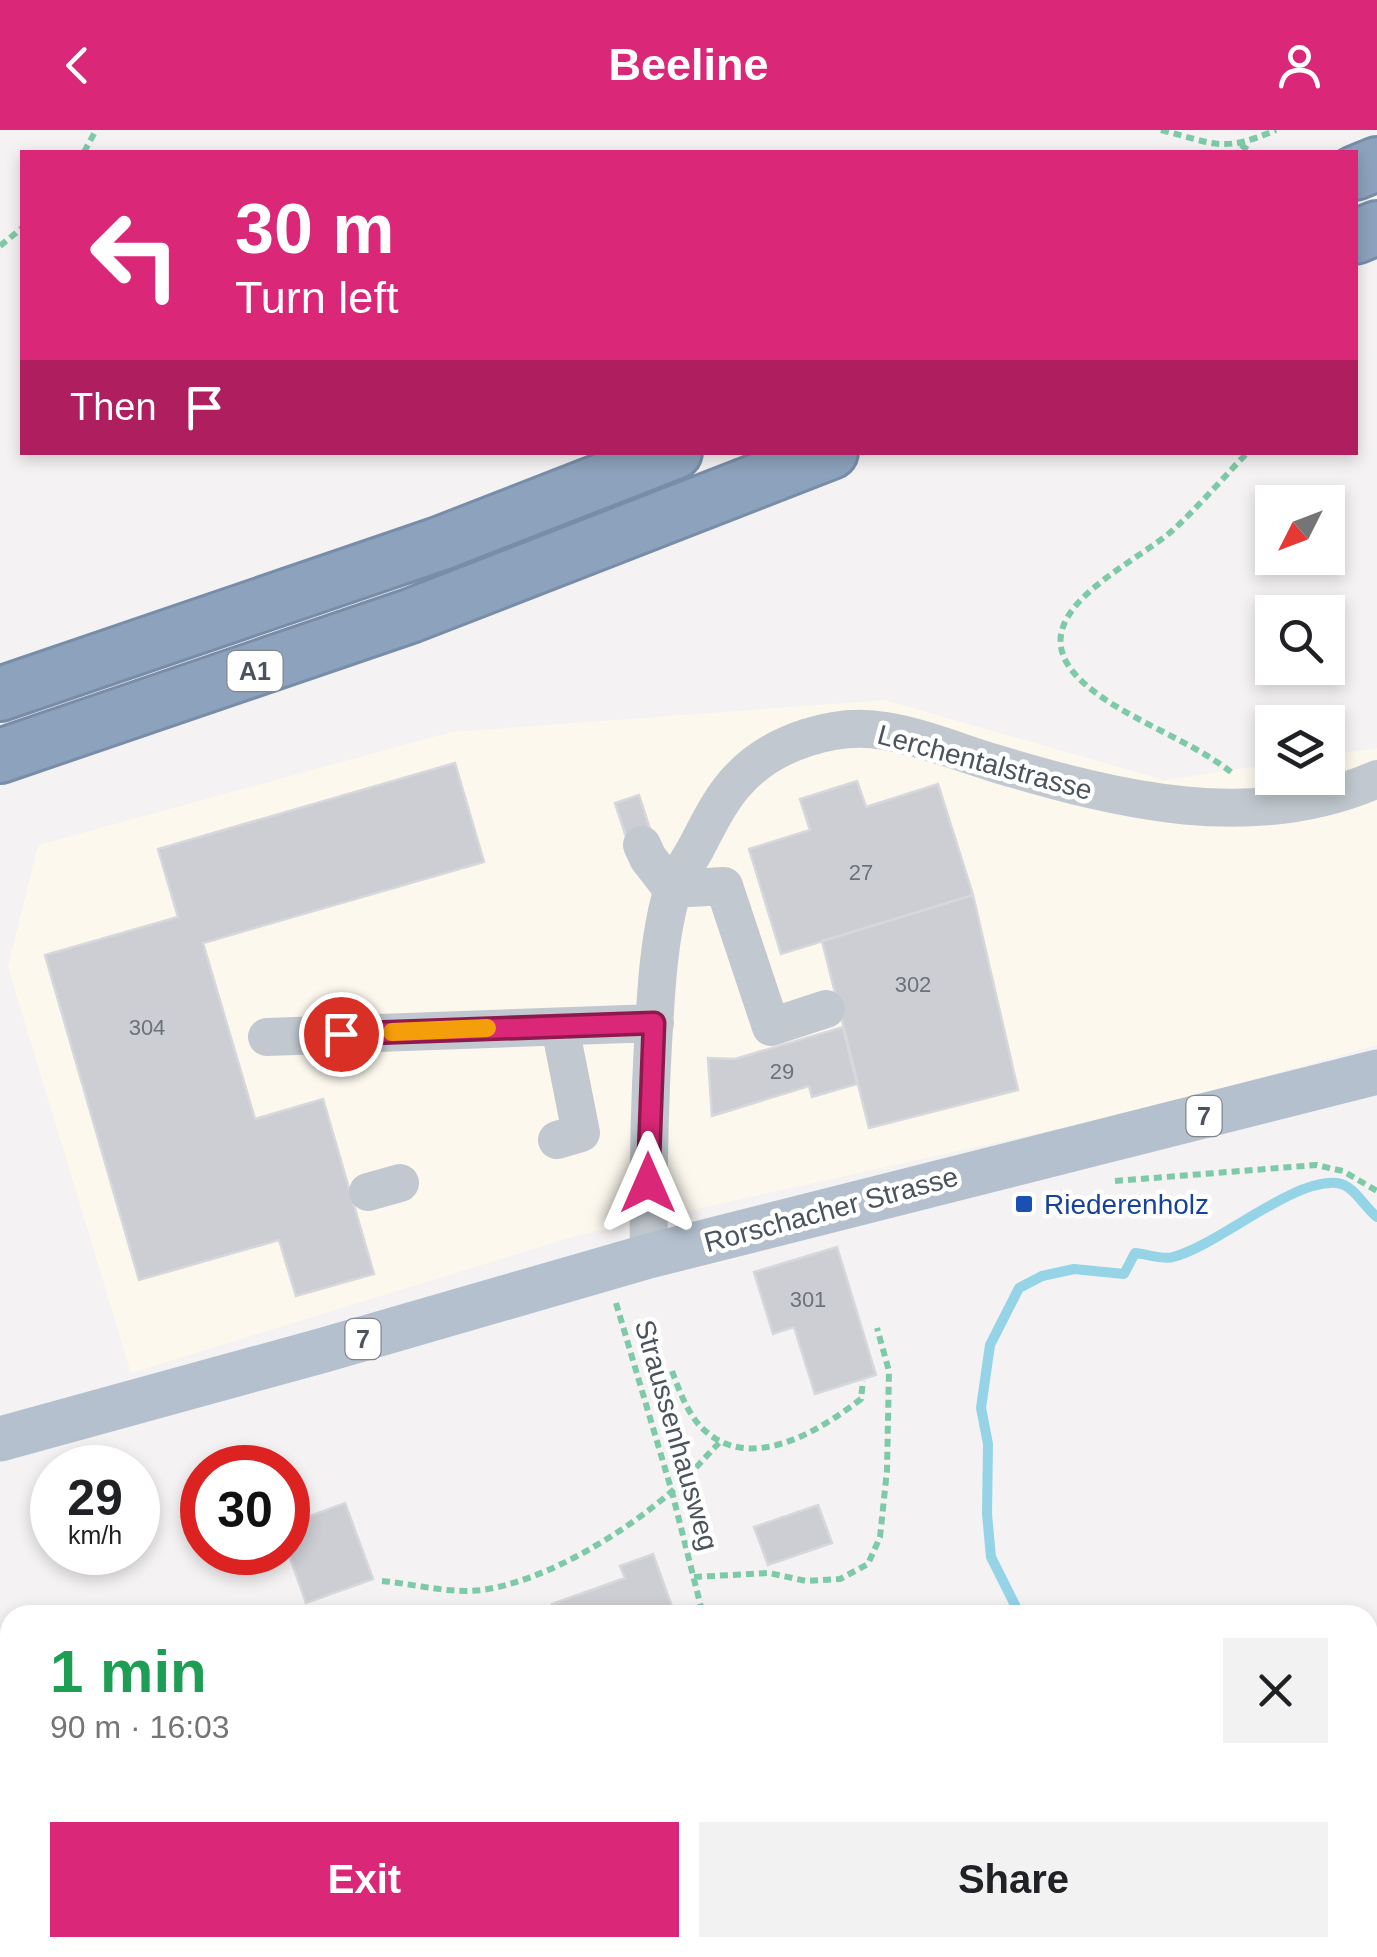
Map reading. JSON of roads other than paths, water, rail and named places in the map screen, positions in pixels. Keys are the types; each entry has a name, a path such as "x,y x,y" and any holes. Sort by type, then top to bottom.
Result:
{"highway":[{"name":"A1","path":"0,694 438,544 667,455"},
{"name":"A1","path":"0,756 223,682 508,580 822,455"}],"main road":[{"name":"Rorschacher Strasse","path":"0,1439 649,1256 1377,1072"}],"street":[{"name":"Lerchentalstrasse","path":"649,1256 648,1132 654,1023 661,939 672,890 714,814 740,778 780,748 831,731 883,730 1110,810 1188,806 1312,808 1377,778"},
{"path":"642,845 672,890 724,886 771,1028 826,1010"},
{"path":"267,1037 654,1023"},
{"path":"557,1140 581,1132 560,1026"}],"waterway":[{"path":"1015,1605 991,1557 988,1444 981,1408 990,1345 1019,1288 1042,1276 1074,1269 1124,1274 1135,1253 1169,1258 1191,1250 1277,1201 1319,1185 1343,1185 1377,1217"}],"place":[{"name":"Riederenholz","path":"1024,1204"}]}
